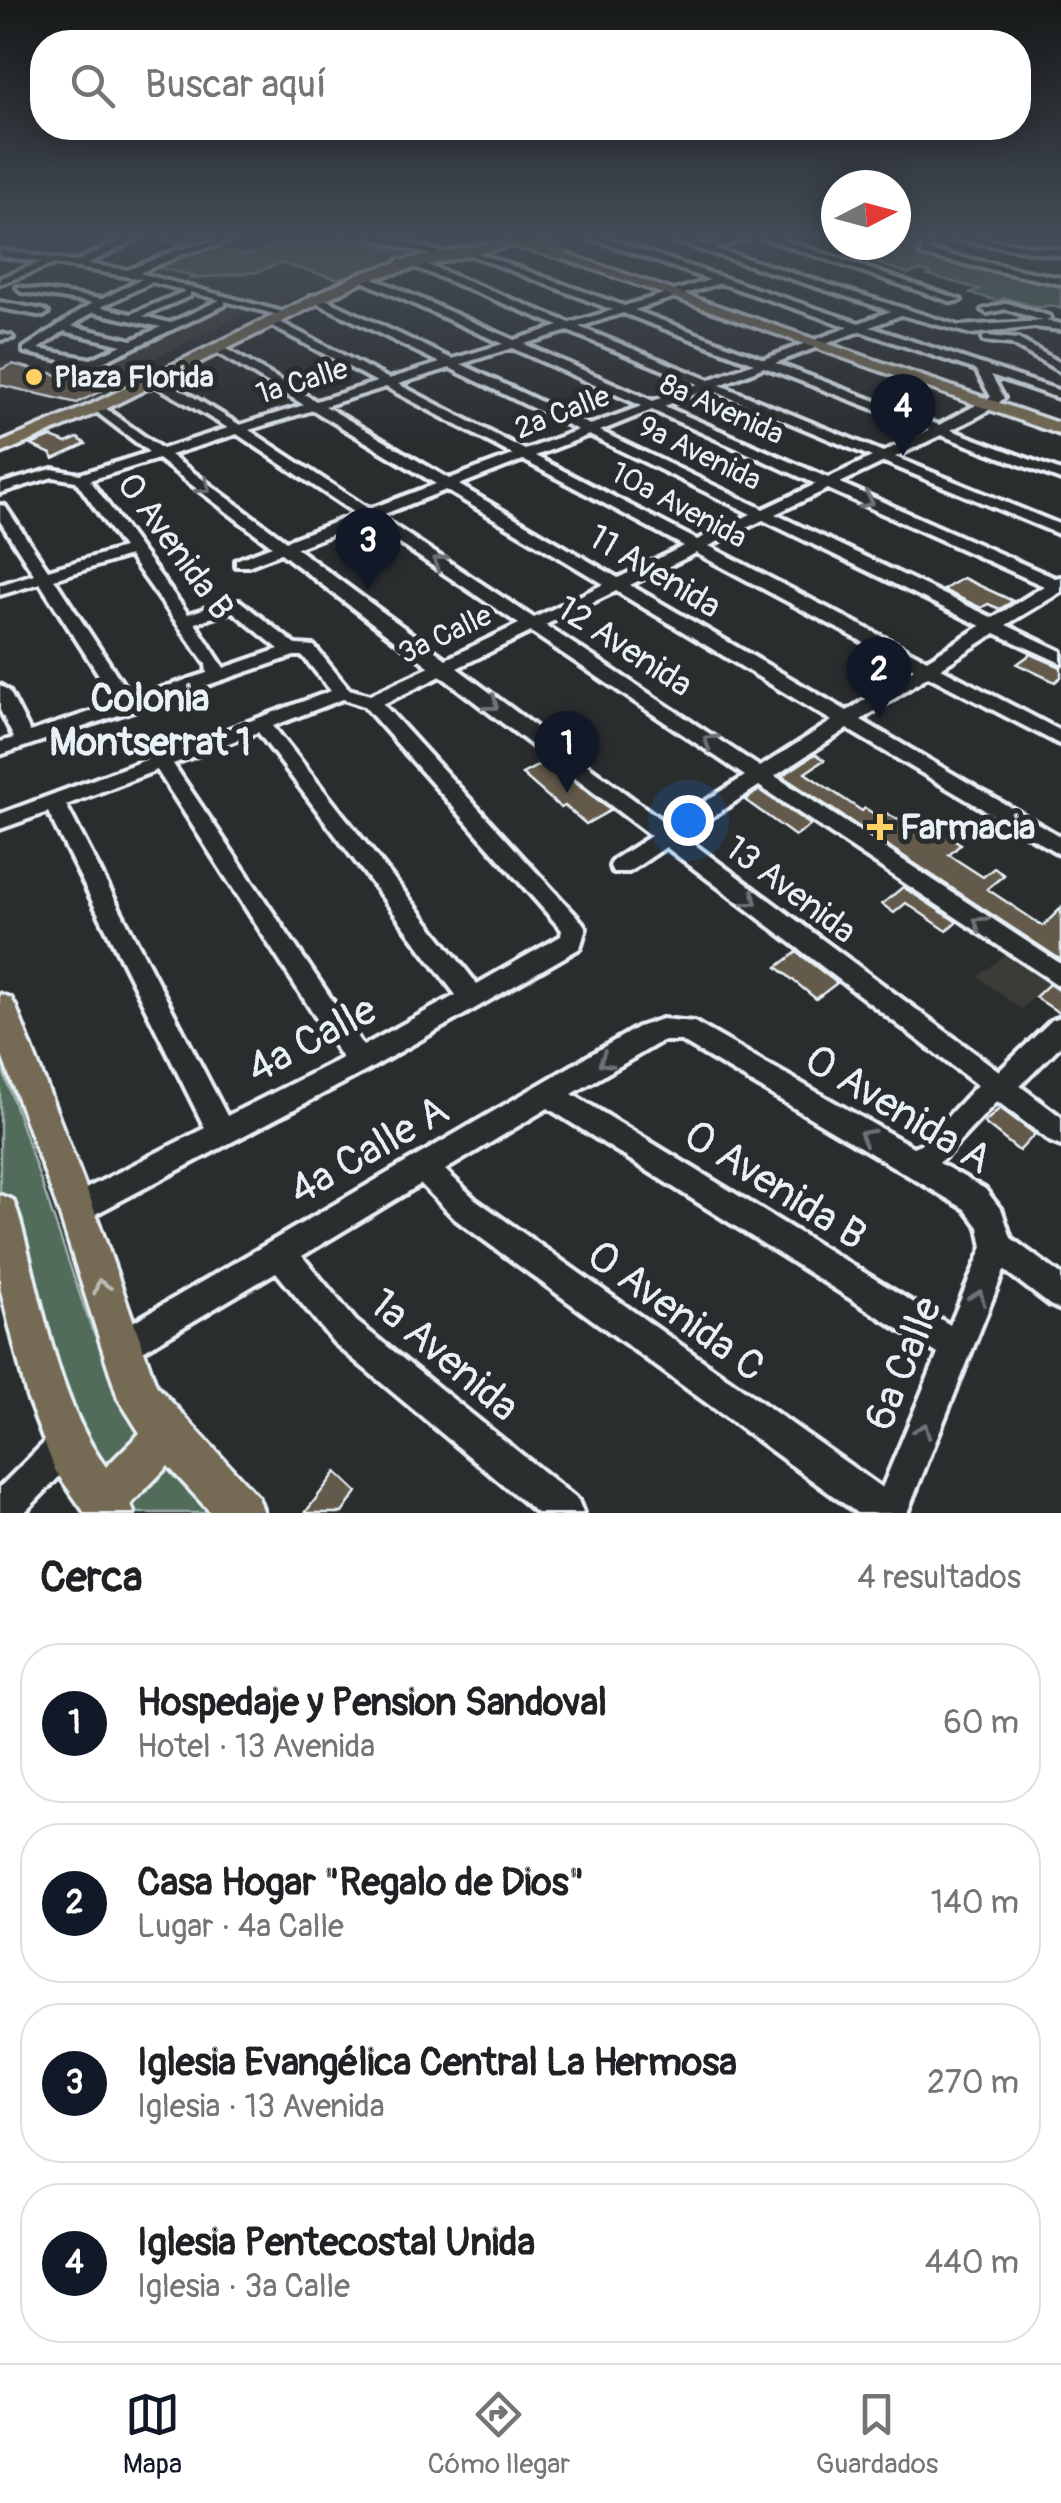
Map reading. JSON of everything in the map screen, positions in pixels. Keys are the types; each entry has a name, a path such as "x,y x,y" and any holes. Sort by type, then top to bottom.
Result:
{"main road":[{"path":"0,440 154,377 294,307"},
{"path":"0,449 98,408 297,307"},
{"path":"698,307 1061,432"},
{"path":"41,434 71,416 71,412"},
{"path":"0,1007 76,1209 139,1398 168,1435 242,1513"},
{"path":"0,1213 48,1398 66,1444 108,1507 168,1435"}],"street":[{"path":"9,307 43,313"},
{"path":"94,307 28,350 88,364 213,307"},
{"path":"132,317 156,307"},
{"name":"10a Avenida","path":"234,307 270,319 1061,739"},
{"name":"9a Avenida","path":"333,307 1061,658"},
{"name":"8a Avenida","path":"429,307 1060,585"},
{"path":"518,307 1061,530"},
{"path":"614,307 1061,476"},
{"name":"1a Calle","path":"81,478 633,307"},
{"path":"799,307 1061,394"},
{"path":"887,307 968,331 1035,323 1061,325"},
{"path":"923,318 944,307"},
{"path":"986,310 1004,307"},
{"path":"1009,307 1061,325"},
{"path":"91,308 171,326"},
{"name":"2a Calle","path":"242,562 900,311"},
{"path":"0,316 29,320"},
{"path":"923,318 946,337 961,341 1008,339 1061,368"},
{"path":"63,327 134,344"},
{"name":"11 Avenida","path":"217,348 1061,847"},
{"path":"981,368 998,398 989,407"},
{"name":"12 Avenida","path":"154,377 534,624 1061,977"},
{"name":"3a Calle","path":"370,702 989,407"},
{"name":"13 Avenida","path":"98,408 1003,1086 1061,1134"},
{"name":"0 Avenida B","path":"0,489 62,472 81,478 215,664 216,676"},
{"path":"0,509 128,706"},
{"path":"0,590 132,550"},
{"path":"621,866 1060,585"},
{"path":"185,621 234,604 292,650"},
{"path":"0,749 292,650 308,650 342,692 370,702"},
{"path":"0,692 24,741"},
{"path":"0,822 342,692"},
{"name":"4a Calle","path":"76,1209 359,1062 572,941 574,928 370,702"},
{"path":"261,724 472,997"},
{"path":"161,761 359,1062"},
{"path":"54,802 222,1134"},
{"path":"912,1162 933,1152 1061,1028"},
{"name":"4a Calle A","path":"120,1347 662,1030"},
{"name":"0 Avenida A","path":"662,1030 684,1030 950,1184 985,1209 997,1235 998,1248 1061,1294"},
{"path":"950,1184 941,1165 943,1158 1003,1086"},
{"name":"0 Avenida B","path":"549,1094 958,1347"},
{"name":"0 Avenida C","path":"424,1168 465,1210 888,1513"},
{"name":"6a Calle","path":"888,1513 998,1248"},
{"name":"1a Avenida","path":"280,1252 345,1332 565,1513"},
{"path":"0,1512 66,1444"}],"shaded area":[{"path":"221,307 256,309 115,377 127,381 81,405 0,384 0,360 68,375"},
{"path":"1007,953 1049,983 1021,1009 978,977"}],"green space":[{"path":"0,1062 92,1330 151,1435 106,1473 71,1410 0,1193"},
{"path":"163,1465 209,1513 132,1513 124,1503"}],"building":[{"name":"Plaza Florida","path":"12,364 109,387 77,403 0,385 0,370"},
{"path":"51,437 66,443 78,438 86,444 54,459 31,445"},
{"path":"963,578 1013,601 1000,609 988,604 981,608 943,590"},
{"path":"1031,654 1061,667 1061,677 1055,682 1017,664"},
{"path":"815,754 824,760 805,773 862,811 865,808 880,818 886,813 932,838 941,831 961,844 949,855 983,877 994,868 1004,875 987,889 1043,926 1061,908 1061,960 782,776"},
{"path":"547,761 611,810 586,824 565,806 561,808 522,774"},
{"path":"759,790 811,825 795,836 745,800"},
{"path":"903,887 957,922 947,931 906,903 894,913 882,904"},
{"path":"797,952 837,983 816,999 777,967"},
{"path":"1049,984 1061,992 1061,1014 1035,997"},
{"path":"1000,1108 1035,1134 1019,1151 984,1123"},
{"path":"336,1472 357,1492 342,1513 305,1513"}],"place":[{"name":"Plaza Florida","path":"34,377"},
{"name":"Iglesia Pentecostal Unida","path":"903,456"},
{"name":"Iglesia Evangélica Central La Hermosa","path":"368,590"},
{"name":"Casa Hogar \"Regalo de Dios\"","path":"879,719"},
{"name":"Hospedaje y Pension Sandoval","path":"567,793"},
{"name":"Farmacia","path":"880,827"}],"district":[{"name":"Colonia Montserrat 1","path":"150,720"}]}
